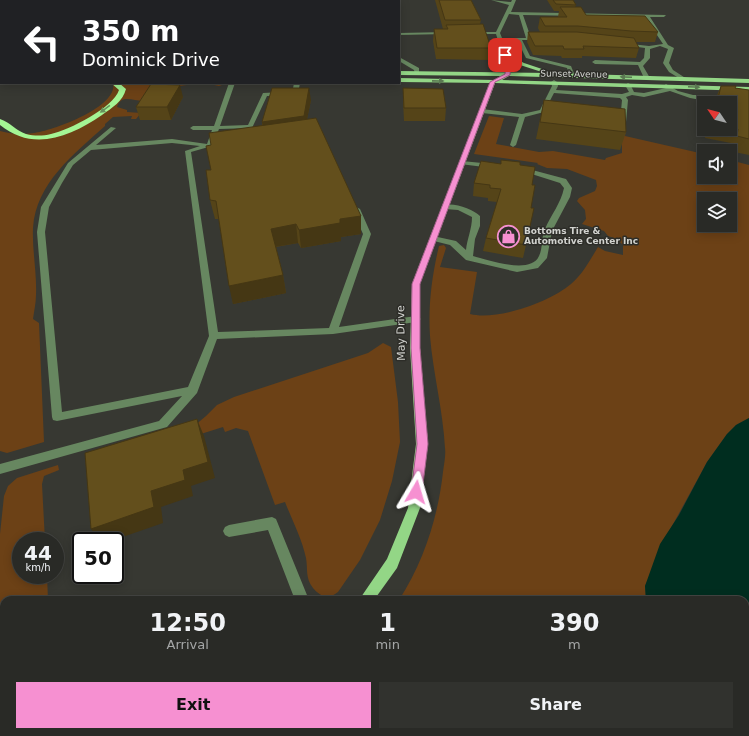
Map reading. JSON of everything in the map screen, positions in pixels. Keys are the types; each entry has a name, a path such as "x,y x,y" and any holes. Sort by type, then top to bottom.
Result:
{"highway":[{"path":"0,121 13,132 32,138 52,136 69,131 87,122 118,98 123,89 116,84"}],"main road":[{"path":"505,55 526,66 572,76"},
{"name":"Sunset Avenue","path":"400,73 749,81"},
{"path":"493,82 507,75"},
{"name":"Sunset Avenue","path":"400,80 554,82 749,89"},
{"name":"May Drive","path":"369,596 392,563 414,508 422,444 415,348 416,284 493,82"}],"street":[{"path":"493,0 513,2 498,33 508,63 507,75"},
{"path":"507,13 664,16"},
{"path":"521,14 529,39"},
{"path":"586,14 590,22"},
{"path":"646,15 666,45 671,48 667,56 666,63 671,71 684,79"},
{"path":"644,23 652,23"},
{"path":"400,34 435,31 451,33"},
{"path":"466,33 498,33"},
{"path":"500,39 544,39"},
{"path":"519,39 528,58 569,67 572,76"},
{"path":"616,43 650,47 666,45"},
{"path":"595,62 641,64 647,58 650,47"},
{"path":"400,60 417,69 417,73"},
{"path":"641,64 647,78"},
{"path":"542,111 555,86 554,82"},
{"path":"214,144 215,128 232,84"},
{"path":"193,128 250,127 266,94 298,94 297,84"},
{"path":"628,85 632,93"},
{"path":"552,91 622,96 632,93 644,95 667,87 692,98 713,96 749,97"},
{"path":"613,121 624,121 625,100 622,96"},
{"path":"482,111 522,116 542,111 550,112"},
{"path":"512,145 522,116"},
{"path":"113,128 70,164 45,208 41,232 57,417 193,390"},
{"path":"89,148 172,141 214,144"},
{"path":"0,469 163,424 190,395 214,336 188,151 214,144"},
{"path":"462,163 499,167"},
{"path":"433,238 453,243 469,258 517,269 535,266 543,258 548,232 566,197 568,188 563,181 514,168"},
{"path":"333,331 367,234 351,200"},
{"path":"445,207 459,208 476,216 476,226 471,239 469,258"},
{"path":"214,336 333,331 416,319"},
{"path":"229,531 272,524 300,596"}],"shaded area":[{"path":"113,84 222,85 183,85 142,101 125,99 121,101 117,107 127,110 127,112 141,113 136,119 131,119 132,116 113,117 69,159 49,183 41,197 33,228 36,301 33,319 39,323 44,442 7,453 0,451 0,131 17,134 30,134 55,128 95,109 106,101 112,92"},
{"path":"489,116 504,118 496,144 539,152 553,151 605,160 606,158 622,153 622,129 626,129 625,136 697,152 697,184 737,184 737,162 749,165 749,418 736,425 727,434 707,462 672,526 645,586 646,596 401,596 423,554 438,506 445,460 444,434 430,336 431,290 439,246 444,245 446,248 440,267 477,272 470,314 481,315 494,315 523,308 562,291 579,276 598,247 605,251 623,255 623,245 617,239 608,236 604,231 582,224 586,219 585,210 577,201 579,198 595,191 597,186 596,180 567,169 547,168 537,164 538,163 474,154"},
{"path":"383,343 391,347 398,402 400,442 392,481 380,520 360,560 338,592 332,596 324,596 318,593 310,584 306,558 297,530 285,502 275,505 248,431 236,428 225,432 223,427 109,463 188,431 217,405 234,397 368,353"},
{"path":"749,418 749,596 646,596 645,586 660,544 679,515 707,462 727,434 736,425"},
{"path":"58,465 59,470 44,476 42,484 45,532 12,532 12,584 47,584 48,596 0,596 0,534 4,496 8,486 17,478"}],"building":[{"path":"439,0 471,0 481,20 445,20"},
{"path":"553,0 573,0 576,5 556,4"},
{"path":"560,7 581,7 586,15 645,16 658,32 578,26 545,26 540,17 567,17"},
{"path":"483,24 491,48 437,48 434,29 448,29 446,25"},
{"path":"528,32 577,32 634,38 639,48 583,46 584,49 564,49 563,46 535,46"},
{"path":"151,84 180,85 167,107 136,107"},
{"path":"721,86 736,86 735,88 749,90 749,139 737,136 737,96 719,96"},
{"path":"272,88 309,88 304,116 262,122"},
{"path":"403,88 443,89 446,108 404,108"},
{"path":"544,100 625,109 626,132 540,122"},
{"path":"316,118 361,216 340,219 340,223 299,230 296,224 271,229 283,275 229,286 216,201 210,200 206,170 211,170 206,146 211,145 209,133"},
{"path":"501,160 520,162 520,165 535,167 532,185 535,185 531,208 534,208 526,245 486,238 501,189 490,188 490,185 474,183 481,161 501,164"},
{"path":"197,419 208,462 183,470 185,480 151,491 154,507 91,529 85,453"}],"place":[{"name":"Bottoms Tire & Automotive Center Inc","path":"508,236"}],"route":[{"path":"416,492 422,444 415,348 416,284 493,82 507,75 508,63 505,55"}]}
